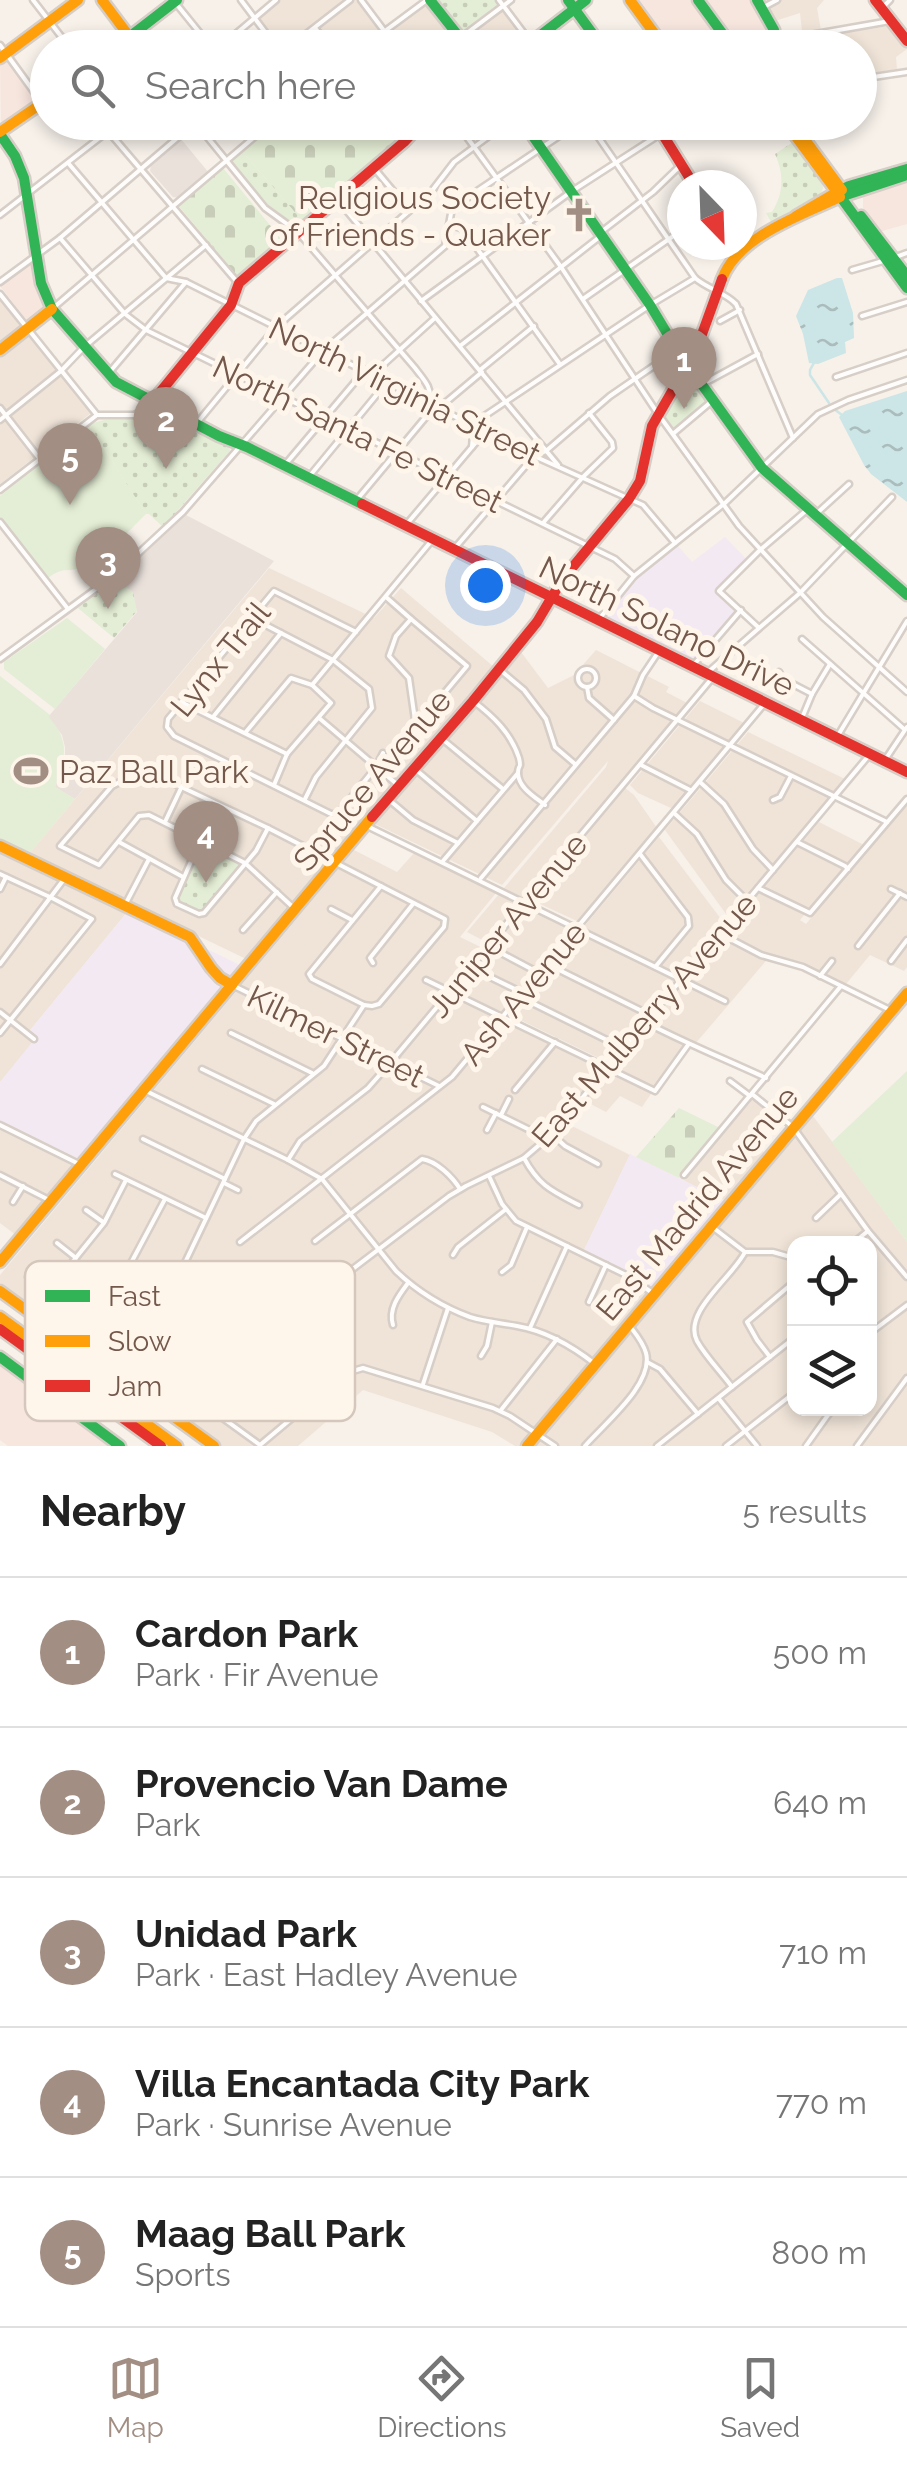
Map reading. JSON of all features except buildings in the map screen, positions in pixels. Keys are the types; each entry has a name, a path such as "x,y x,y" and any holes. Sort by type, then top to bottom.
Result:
{"main road":[{"path":"36,30 78,0"},
{"path":"102,0 124,30"},
{"path":"429,0 454,30"},
{"path":"546,30 571,4 586,0"},
{"path":"630,0 651,30"},
{"path":"698,0 719,30"},
{"path":"137,30 175,1"},
{"path":"882,3 905,35"},
{"path":"571,4 590,30"},
{"path":"759,4 774,30"},
{"path":"2,52 30,34"},
{"path":"0,350 52,309 42,283 20,166 0,133 30,112"},
{"path":"152,401 231,305 238,284 405,140"},
{"path":"536,140 687,365 762,468 907,595"},
{"path":"666,140 685,170"},
{"path":"800,140 824,175 857,210 907,288"},
{"path":"801,140 890,259 907,276"},
{"path":"795,217 822,200 907,172"},
{"path":"757,239 841,193 907,172"},
{"path":"822,200 826,189 824,175"},
{"path":"857,210 857,198 869,186"},
{"name":"Spruce Avenue","path":"0,1262 499,669 537,622 562,580 629,499 640,480 648,437 697,348 730,260"},
{"name":"North Solano Drive","path":"52,309 108,375 127,389 907,772"},
{"path":"0,846 190,938 211,968 232,986"},
{"name":"East Madrid Avenue","path":"527,1446 907,994"},
{"path":"0,1291 25,1308"},
{"path":"0,1317 25,1335"},
{"path":"0,1329 25,1347"},
{"path":"0,1357 25,1376"},
{"path":"86,1421 120,1446"},
{"path":"127,1421 161,1446"},
{"path":"143,1421 177,1446"},
{"path":"180,1421 214,1446"}],"street":[{"path":"33,0 57,30"},
{"path":"241,0 264,30"},
{"path":"239,30 276,0"},
{"path":"310,30 350,0"},
{"path":"361,0 384,30"},
{"path":"386,30 429,0"},
{"path":"499,0 520,30"},
{"path":"477,30 511,0"},
{"path":"759,4 777,0"},
{"path":"175,1 198,30"},
{"path":"845,30 891,20"},
{"path":"2,52 30,84"},
{"path":"877,76 907,72"},
{"path":"0,216 97,140"},
{"path":"116,140 238,284"},
{"path":"0,282 60,238 176,140"},
{"path":"209,140 265,208 298,232 399,350 428,385 435,405"},
{"path":"52,309 251,140"},
{"path":"468,140 530,222 658,415 723,504 822,617 907,692"},
{"path":"197,424 276,326 410,211 431,192 448,168 484,140"},
{"path":"0,659 144,551 185,510 323,351 444,246 452,208 554,140"},
{"path":"600,140 667,237"},
{"path":"421,301 644,140"},
{"path":"69,164 166,278"},
{"path":"460,346 602,234 682,164"},
{"path":"374,168 410,211"},
{"path":"337,199 560,467"},
{"path":"449,224 464,230 560,364"},
{"name":"North Santa Fe Street","path":"60,238 124,314 146,330 589,546 634,576"},
{"path":"582,300 667,241"},
{"path":"0,420 206,245"},
{"path":"852,270 907,253"},
{"path":"683,260 703,285 728,296 740,310 793,438"},
{"name":"North Virginia Street","path":"166,278 186,282 534,456 643,505 675,543"},
{"path":"472,447 474,423 696,278"},
{"path":"108,375 186,282"},
{"path":"0,294 97,415"},
{"path":"862,316 907,302"},
{"path":"720,321 740,310"},
{"path":"372,374 435,318"},
{"path":"355,502 435,405 534,326"},
{"path":"454,549 534,456 546,451 634,379 677,350"},
{"path":"836,376 907,353"},
{"path":"701,385 758,354"},
{"path":"284,466 365,370"},
{"path":"598,621 634,576 723,504 828,408 907,380"},
{"path":"308,478 388,381"},
{"path":"0,490 97,415 134,415 152,401"},
{"path":"672,434 712,401"},
{"path":"0,408 39,458"},
{"path":"543,524 613,446 589,414"},
{"path":"405,526 485,432"},
{"path":"758,627 719,590 761,549 849,484"},
{"name":"Juniper Avenue","path":"288,1160 300,1141 368,1088 391,1062 678,720 709,675 800,593 892,498"},
{"path":"0,522 68,610"},
{"path":"312,685 433,539"},
{"name":"Lynx Trail","path":"274,786 174,736 167,727 168,718 274,592 356,632"},
{"path":"386,597 467,666 416,726 408,678 389,656 396,636 410,620"},
{"path":"692,667 741,610"},
{"path":"252,618 333,660 368,689 372,708 316,777 305,801"},
{"path":"836,737 907,621"},
{"path":"213,717 281,633"},
{"path":"802,638 906,728 885,761"},
{"path":"480,880 634,696 642,675 660,651"},
{"path":"801,720 830,664"},
{"path":"499,669 524,690 546,719 554,747 576,766"},
{"path":"779,672 783,680 812,694"},
{"path":"245,733 291,678 312,685 330,703 288,754 274,786 331,814 338,814 384,752"},
{"path":"587,687 589,698 614,720"},
{"path":"634,696 887,822"},
{"path":"473,700 505,731 520,762 521,785 545,805"},
{"path":"181,702 288,754"},
{"name":"Ash Avenue","path":"240,1242 452,1077 765,702"},
{"path":"319,718 400,786"},
{"path":"441,738 504,790"},
{"name":"East Mulberry Avenue","path":"355,1270 460,1189 524,1158 549,1136 870,754"},
{"path":"641,765 692,791"},
{"path":"415,769 477,821"},
{"path":"296,910 245,864 148,815 139,816 98,865 60,846 112,786 133,774 158,776 335,861 445,919 444,927 379,1004 372,1006 312,980 309,974 380,886"},
{"path":"443,862 518,774"},
{"path":"773,800 780,797 791,776"},
{"path":"700,782 724,804 753,850 773,871"},
{"path":"165,822 182,786"},
{"path":"758,888 810,913 907,798"},
{"path":"388,799 413,820 458,843"},
{"path":"674,814 697,834 726,880 747,901"},
{"path":"366,825 725,1001"},
{"path":"201,840 175,898 177,904 198,914 204,913 256,851 268,828"},
{"path":"119,842 183,877"},
{"path":"797,842 848,869"},
{"path":"640,854 688,916 689,926 656,966"},
{"path":"125,905 149,858"},
{"path":"0,889 3,876 92,919 0,1033"},
{"path":"0,964 65,878"},
{"path":"892,889 907,897"},
{"path":"242,930 277,892"},
{"path":"858,946 900,893"},
{"path":"373,963 370,958 414,903"},
{"path":"332,909 352,920"},
{"path":"721,934 761,955 803,967 892,1012"},
{"path":"891,961 907,940"},
{"path":"488,946 539,973"},
{"path":"820,976 832,961"},
{"path":"547,964 650,1015"},
{"path":"490,978 623,1048"},
{"path":"426,980 655,1090 688,1045"},
{"name":"Kilmer Street","path":"232,986 439,1086"},
{"path":"684,1176 841,986"},
{"path":"186,1261 256,1121 334,1053 364,1004"},
{"path":"0,1012 34,1039"},
{"path":"645,1022 766,1078"},
{"path":"231,1033 314,1074"},
{"path":"515,1090 555,1042"},
{"path":"202,1069 275,1105"},
{"path":"730,1080 793,1127 868,1231 907,1275"},
{"path":"144,1090 322,1179 408,1282 448,1308 557,1339 596,1364"},
{"path":"487,1130 509,1099"},
{"path":"483,1106 598,1164"},
{"path":"0,1126 81,1165"},
{"path":"143,1139 238,1190"},
{"path":"315,1241 421,1158 450,1176 460,1189"},
{"path":"524,1158 545,1187 579,1205"},
{"path":"116,1174 206,1218"},
{"path":"0,1175 51,1202"},
{"path":"489,1176 505,1210 514,1219 632,1278 654,1294"},
{"path":"74,1261 104,1223 126,1180"},
{"path":"12,1202 24,1186"},
{"path":"816,1218 841,1194"},
{"path":"133,1261 166,1198"},
{"path":"86,1210 104,1223"},
{"path":"454,1255 459,1245 505,1210"},
{"path":"712,1226 745,1252 787,1256"},
{"path":"502,1272 510,1265 527,1227"},
{"path":"862,1236 868,1231"},
{"path":"57,1244 76,1258"},
{"path":"530,1329 567,1246"},
{"path":"732,1387 691,1327 698,1312 745,1252"},
{"path":"589,1302 606,1266"},
{"path":"394,1325 392,1310 408,1282"},
{"path":"770,1357 748,1322 787,1288"},
{"path":"877,1328 907,1305"},
{"path":"423,1385 448,1308"},
{"path":"481,1356 487,1348 492,1322"},
{"path":"584,1446 640,1384 646,1372 643,1345 629,1325"},
{"path":"500,1412 557,1339"},
{"path":"656,1446 787,1344"},
{"path":"647,1362 668,1376 698,1414"},
{"path":"355,1371 368,1368 500,1412 555,1446"},
{"path":"857,1446 907,1378"},
{"path":"718,1398 756,1446"},
{"path":"726,1446 787,1398"},
{"path":"806,1446 827,1416"},
{"path":"228,1421 260,1445 287,1421"}],"shaded area":[{"path":"281,0 346,0 307,30 267,30 259,18"},
{"path":"357,0 379,30 322,30 319,27"},
{"path":"637,0 690,0 712,30 659,30"},
{"path":"704,0 752,0 768,30 726,30"},
{"path":"781,0 824,0 817,8 821,30 802,30 800,13 775,21 768,6"},
{"path":"428,3 450,30 391,30"},
{"path":"502,10 517,30 475,30"},
{"path":"890,26 907,49 896,57 897,69 877,72 877,30 863,30"},
{"path":"7,60 30,90 30,106 1,125 0,65"},
{"path":"182,140 209,173 180,198 173,197 150,171 151,164"},
{"path":"907,177 907,224 879,232 863,211 863,194"},
{"path":"32,262 45,307 28,322 0,286"},
{"path":"0,300 91,413 0,484"},
{"path":"186,515 274,561 75,799 55,787 65,762 65,747 62,735 48,717 137,612 132,592 115,580"},
{"path":"725,537 746,559 714,591 735,611 692,661 603,618 641,574 676,544 692,562"},
{"path":"269,568 374,618 401,588 494,667 250,957 244,958 29,854"},
{"path":"596,650 669,687 666,692 687,703 620,784 634,795 657,828 577,921 525,897 486,942 467,932 608,761 502,885 375,824 521,652 548,688 574,675"},
{"path":"700,701 744,723 673,809 638,793 630,785"},
{"path":"748,732 845,779 729,918 665,830"},
{"path":"907,800 904,971 870,955 846,984 801,962 771,955 695,1044 688,1040 642,1107 620,1096 606,1112 579,1098 526,1151 533,1154 566,1123 630,1155 584,1250 653,1289 520,1446 492,1432 363,1390 355,1397 355,1261 25,1261 25,1301 0,1283 0,1275 354,850 397,872 415,852 496,893 460,937 489,951 526,906 571,929 496,1018 608,1073 819,822 864,845 800,920 806,924"},
{"path":"659,837 724,923 607,1062 510,1015"},
{"path":"0,850 128,911 26,1035 34,1041 0,1082"},
{"path":"128,911 242,966 80,1159 0,1121 0,1082 33,1041 26,1035"},
{"path":"753,1099 769,1113 748,1138 767,1155 728,1202 684,1181"},
{"path":"813,1116 907,1242 907,1446 533,1446 795,1136 823,1177 830,1170 800,1131"},
{"path":"0,1130 71,1165 72,1169 16,1235 0,1223"},
{"path":"630,1154 728,1202 653,1289 584,1250"},
{"path":"0,1365 25,1384 25,1421 76,1421 111,1446 8,1446 0,1440"},
{"path":"187,1421 327,1421 298,1446 221,1446"}],"green space":[{"path":"436,0 495,0 498,4 461,30"},
{"path":"255,140 401,140 304,223 242,151"},
{"path":"793,142 823,188 820,196 771,222 766,213 776,205 781,183 775,154"},
{"path":"242,151 304,223 298,227 267,204 231,163"},
{"path":"223,168 283,241 239,278 178,205"},
{"path":"690,378 708,401 673,430 664,416"},
{"path":"154,407 230,451 163,527 146,514 89,425 137,417"},
{"path":"89,425 146,514 93,562 48,578 0,517 0,496"},
{"path":"115,580 133,592 137,611 114,638 78,608"},
{"path":"67,618 105,649 55,709 4,669 4,662"},
{"name":"Paz Ball Park","path":"0,676 50,715 61,735 64,751 55,787 75,799 29,854 0,840"},
{"path":"209,847 239,867 205,909 199,911 178,898 203,849"},
{"path":"907,1071 907,1242 832,1142"},
{"path":"679,1108 720,1128 679,1178 636,1157"}],"water":[{"path":"842,278 853,313 854,338 845,342 846,353 818,364 809,363 796,316 808,290"},
{"path":"907,391 907,502 871,474 839,417 845,411"}],"waterway":[{"path":"815,361 810,375 829,403"},
{"path":"834,409 842,415"}],"traffic: fast":[{"path":"138,30 177,0"},
{"path":"430,0 454,30"},
{"path":"568,0 590,30"},
{"path":"547,30 586,0"},
{"path":"698,0 720,30"},
{"path":"757,0 774,30"},
{"path":"0,134 24,178 41,283 52,309 116,382 362,504"},
{"path":"535,140 762,468 907,595"},
{"path":"907,169 837,192 907,288"},
{"path":"840,197 904,176"},
{"path":"861,216 907,276"},
{"path":"0,1357 25,1376"},
{"path":"86,1421 120,1446"}],"traffic: slow":[{"path":"38,30 78,0"},
{"path":"102,0 124,30"},
{"path":"630,0 652,30"},
{"path":"0,58 30,36"},
{"path":"0,132 30,111"},
{"path":"796,216 837,192 798,140"},
{"path":"805,140 842,190"},
{"path":"722,279 730,264 756,239 840,197"},
{"path":"0,350 52,309"},
{"path":"0,1262 372,817"},
{"path":"0,846 190,937 211,968 232,985"},
{"path":"527,1446 907,993"},
{"path":"0,1291 25,1309"},
{"path":"0,1317 25,1335"},
{"path":"143,1421 177,1446"},
{"path":"179,1421 214,1446"}],"traffic: jam":[{"path":"875,0 907,41"},
{"path":"153,401 231,305 239,283 406,140"},
{"path":"666,140 685,170"},
{"path":"372,817 537,622 562,580 629,499 640,481 652,426 697,348 722,279"},
{"path":"362,504 907,772"},
{"path":"0,1329 25,1347"},
{"path":"127,1421 161,1446"}],"place":[{"name":"Religious Society of Friends - Quaker","path":"579,215"},
{"name":"Cardon Park","path":"684,409"},
{"name":"Provencio Van Dame","path":"166,469"},
{"name":"Maag Ball Park","path":"70,505"},
{"name":"Unidad Park","path":"108,609"},
{"name":"Paz Ball Park","path":"31,771"},
{"name":"Villa Encantada City Park","path":"206,883"}]}
